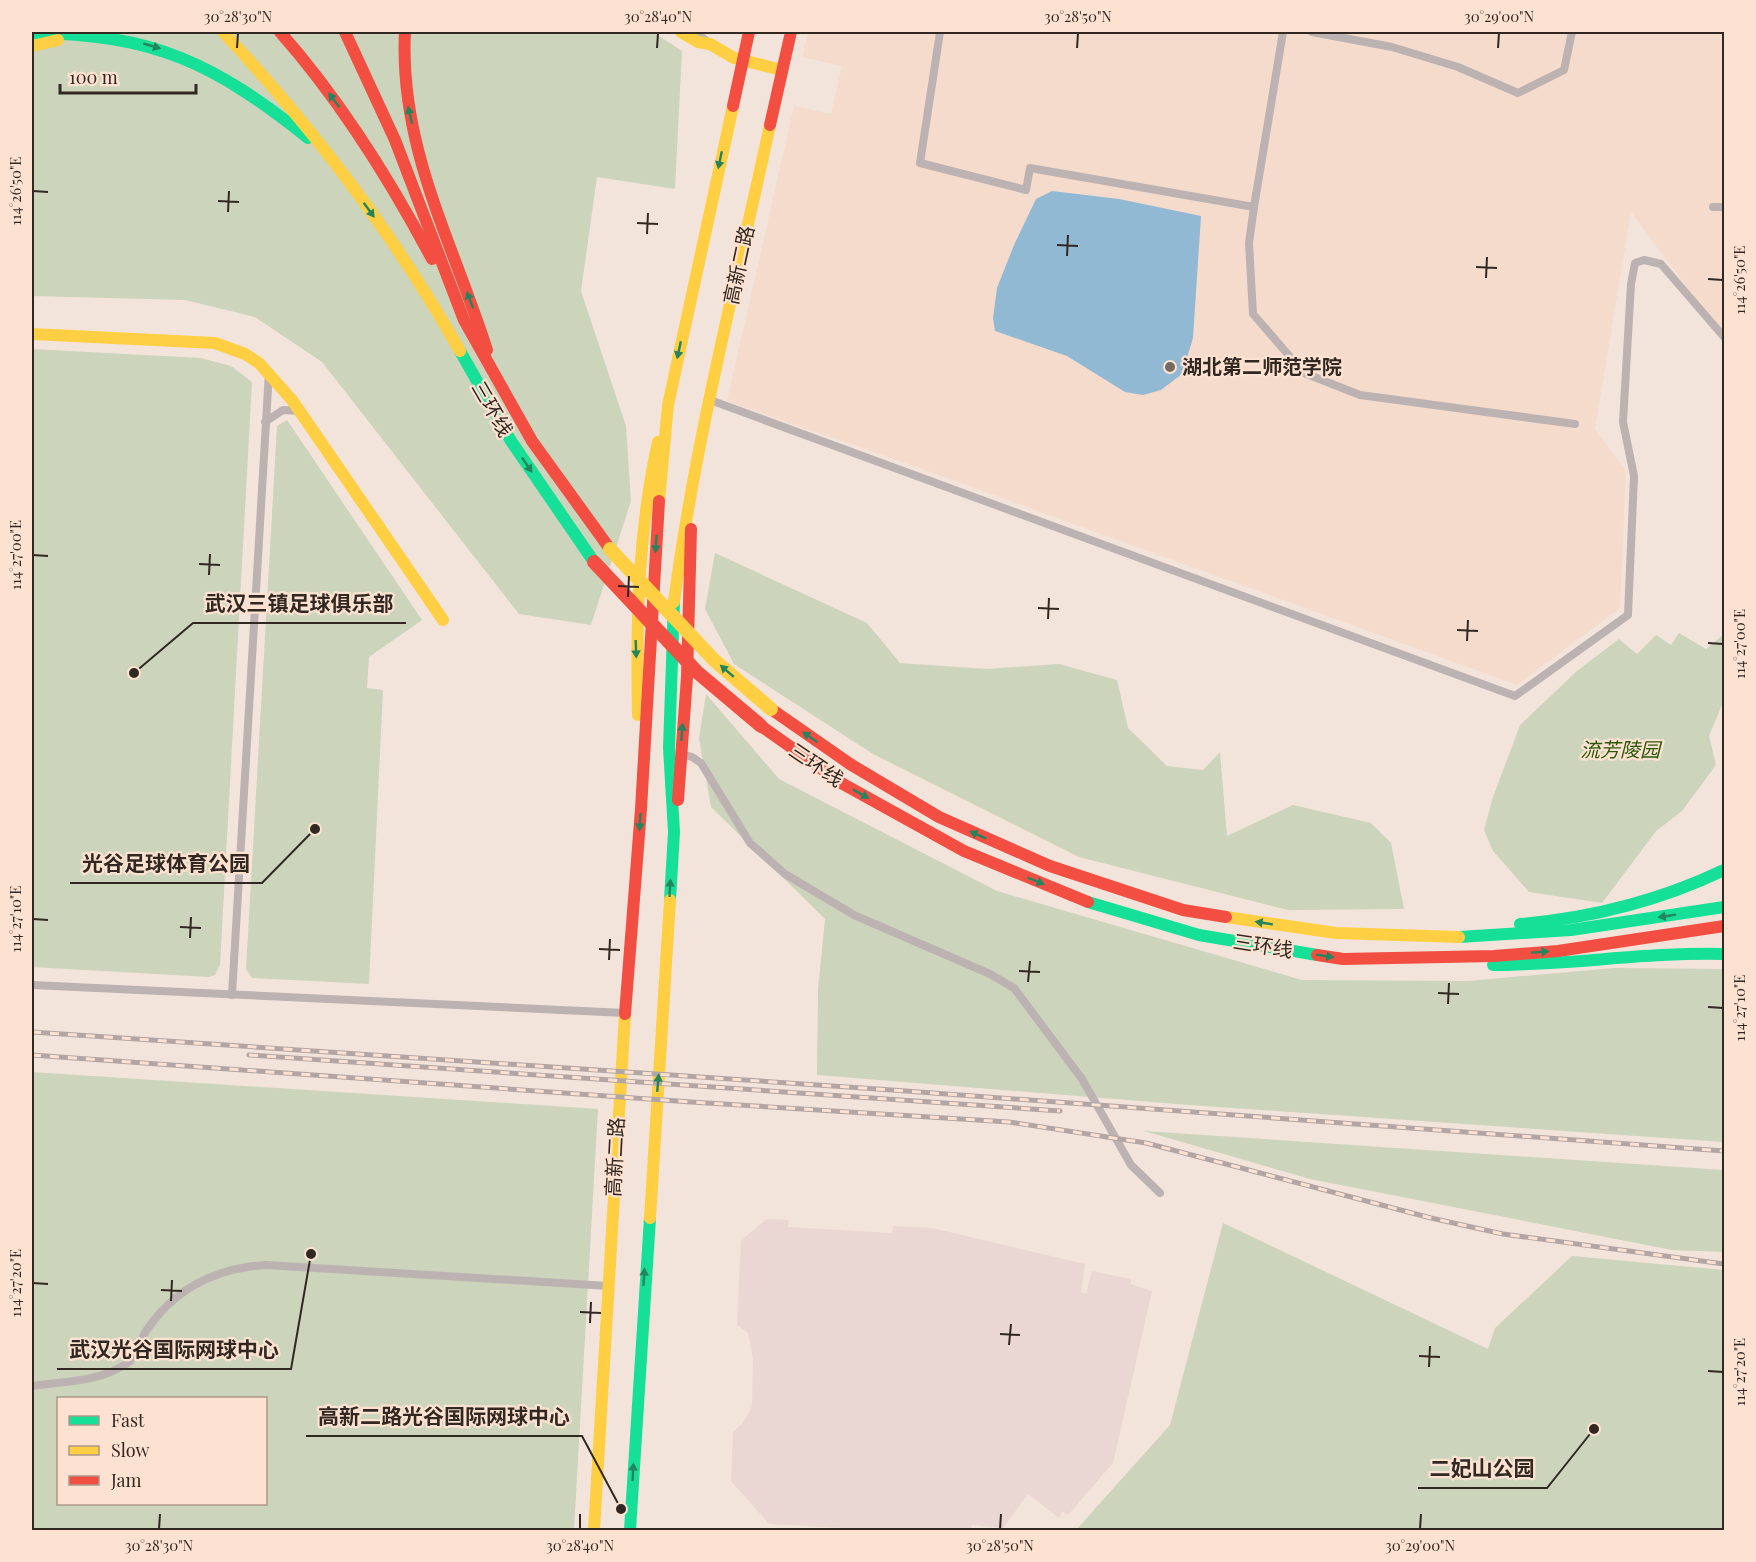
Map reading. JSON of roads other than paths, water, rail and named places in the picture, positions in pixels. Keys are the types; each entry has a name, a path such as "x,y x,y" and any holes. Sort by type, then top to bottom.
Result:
{"main road":[{"path":"215,32 253,63"},
{"name":"三环线","path":"223,32 283,96 423,285 511,441 594,562 697,672 760,726 843,784 964,851 1087,902 1199,935 1343,959 1494,956 1558,951 1725,926"},
{"path":"280,32 350,121 400,201 464,320"},
{"name":"三环线","path":"345,32 395,140 464,320 532,441 610,549 714,660 771,710 850,765 939,817 1050,866 1183,910 1336,933 1450,938 1529,934 1725,907"},
{"path":"405,32 402,70 412,126 440,218 481,329 495,376"},
{"path":"681,32 698,42 742,60 782,70"},
{"name":"高新二路","path":"594,1530 655,545 668,405 749,32"},
{"name":"高新二路","path":"674,832 669,748 674,603 710,400 791,32"},
{"path":"32,33 88,34 151,46 218,72 272,108 334,163"},
{"path":"32,46 88,34"},
{"path":"32,334 215,343 245,354 269,372 300,411 443,620"},
{"name":"高新二路","path":"630,1530 674,832 687,677 691,500"},
{"path":"1336,933 1570,920 1660,898 1725,870"},
{"path":"1412,957 1495,966 1700,953 1725,954"}],"street":[{"path":"696,32 710,45"},
{"path":"940,32 920,163 1026,190 1030,168 1254,207"},
{"path":"1283,32 1249,243 1253,314 1304,373 1360,395 1575,424"},
{"path":"1312,32 1392,47 1458,67 1518,93 1564,70 1572,32"},
{"path":"1713,207 1725,207"},
{"path":"710,400 1515,696 1628,615 1634,476 1623,422 1630,284 1635,263 1644,260 1661,264 1725,336"},
{"path":"232,995 269,372"},
{"path":"265,422 283,410 300,411"},
{"path":"681,754 701,763 750,843 785,874 854,915 990,974 1014,988 1082,1079 1131,1165 1160,1193"},
{"path":"32,985 625,1012"},
{"path":"32,1386 88,1380 131,1361 147,1330 175,1298 203,1280 241,1267 266,1265 608,1286"}],"water":[{"path":"1052,191 1119,199 1201,216 1193,338 1182,374 1161,390 1143,395 1125,392 1067,356 995,331 993,318 997,288 1014,245 1036,199"}],"railway":[{"path":"32,1032 892,1090 1724,1151"},
{"path":"32,1055 691,1102 1009,1122 1146,1143 1431,1218 1503,1234 1724,1264"},
{"path":"249,1055 1060,1111"}],"place":[{"name":"湖北第二师范学院","path":"1170,367"},
{"name":"武汉三镇足球俱乐部","path":"134,673"},
{"name":"光谷足球体育公园","path":"315,829"},
{"name":"武汉光谷国际网球中心","path":"311,1254"},
{"name":"二妃山公园","path":"1594,1429"},
{"name":"高新二路光谷国际网球中心","path":"621,1509"}],"park label":[{"name":"流芳陵园","path":"1620,750"}]}
